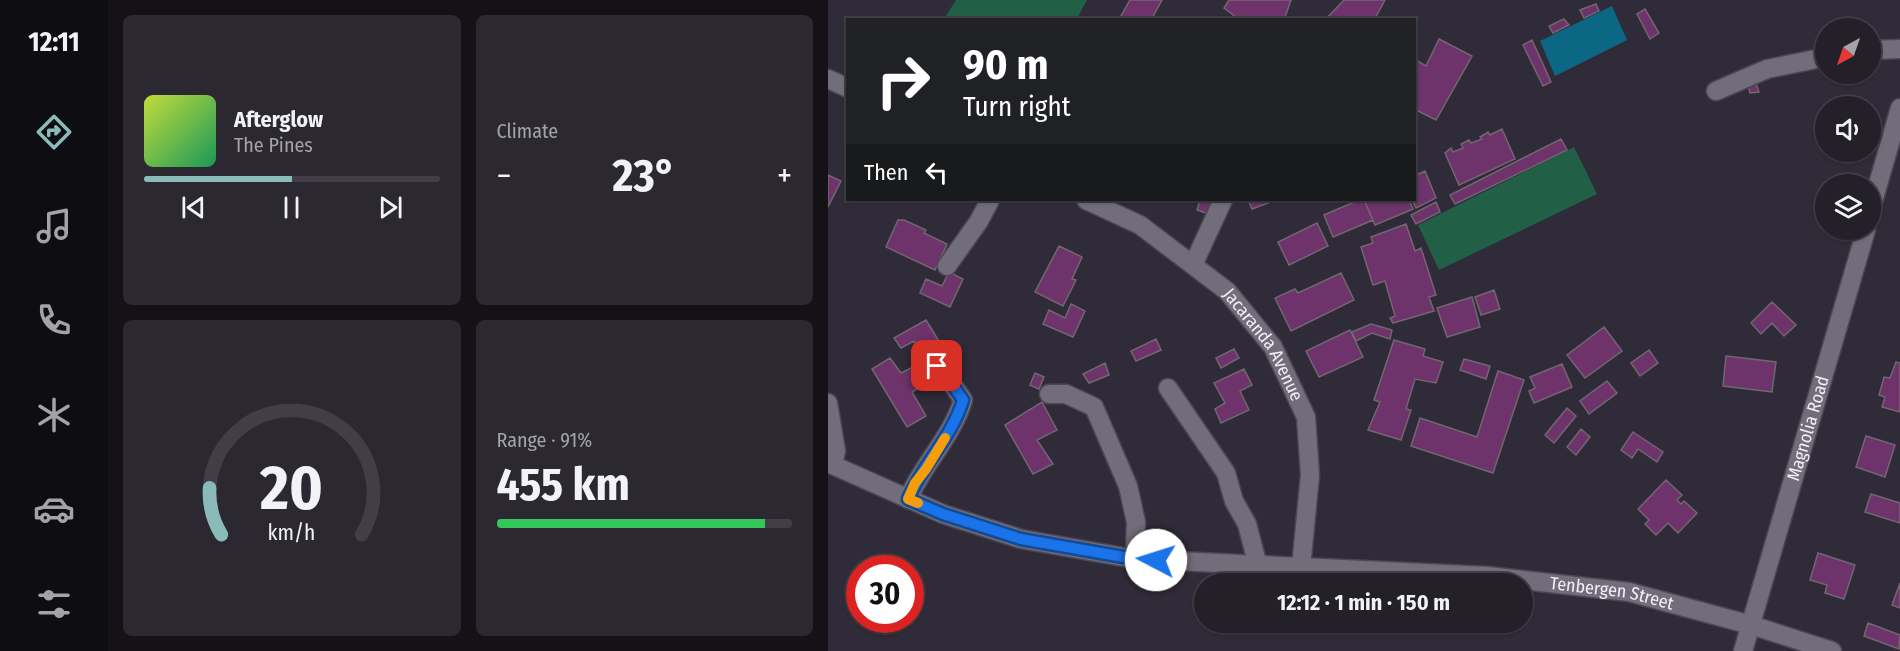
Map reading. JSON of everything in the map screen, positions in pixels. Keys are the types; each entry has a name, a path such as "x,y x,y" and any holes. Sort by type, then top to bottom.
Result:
{"street":[{"path":"1881,50 1900,49"},
{"path":"1716,91 1767,69 1815,59"},
{"path":"828,79 846,87"},
{"path":"1881,174 1900,108"},
{"path":"947,267 979,221 989,201"},
{"name":"Jacaranda Avenue","path":"1088,201 1140,225 1227,291 1273,347 1306,417 1310,475 1301,567"},
{"path":"1193,265 1223,201"},
{"name":"Magnolia Road","path":"1743,651 1863,240"},
{"path":"908,499 915,483 958,417 963,400 944,372 937,366"},
{"path":"1168,388 1226,472 1234,501 1247,524 1258,566"},
{"path":"1049,394 1066,394 1094,406 1128,486 1136,522 1135,559"},
{"path":"828,403 836,451 830,464"},
{"name":"Tenbergen Street","path":"830,464 943,514 1021,539 1135,559 1488,576 1629,592 1832,651"}],"green space":[{"path":"956,0 1087,0 1078,18 945,18"},
{"path":"1574,147 1597,194 1439,270 1418,225"}],"water":[{"path":"1612,6 1627,40 1555,76 1540,41"}],"building":[{"path":"1130,0 1162,0 1152,18 1124,18 1121,16"},
{"path":"1229,0 1291,0 1285,18 1237,18 1224,8"},
{"path":"1344,0 1385,0 1375,18 1327,18"},
{"path":"1596,4 1599,11 1584,18 1580,10"},
{"path":"1645,9 1659,33 1650,39 1637,14"},
{"path":"1564,19 1569,25 1553,33 1549,26"},
{"path":"1439,39 1472,56 1436,120 1416,110 1416,60 1426,66"},
{"path":"1532,40 1551,82 1543,86 1523,45"},
{"path":"1756,83 1759,92 1750,93 1748,85"},
{"path":"1502,129 1515,159 1459,185 1445,153 1451,148 1453,152 1463,148 1461,144 1469,140 1471,143 1482,139 1480,137 1488,132 1490,135"},
{"path":"1561,139 1567,150 1455,204 1450,195"},
{"path":"1425,171 1436,198 1416,208 1412,201 1416,201 1416,175"},
{"path":"828,175 841,181 828,207"},
{"path":"1200,201 1214,201 1209,214 1197,210"},
{"path":"1248,201 1273,201 1252,209"},
{"path":"1357,201 1364,201 1373,220 1333,237 1324,215"},
{"path":"1364,201 1409,201 1413,209 1375,225"},
{"path":"1436,202 1440,212 1416,224 1411,215"},
{"path":"898,220 904,220 926,230 924,233 947,244 935,270 886,247"},
{"path":"1317,223 1328,246 1289,265 1278,242"},
{"path":"1406,224 1415,251 1421,248 1436,295 1429,297 1434,311 1393,323 1390,318 1395,316 1385,281 1373,285 1361,247 1373,243 1371,237"},
{"path":"1059,246 1082,257 1072,279 1076,280 1063,306 1035,292"},
{"path":"949,272 963,279 950,307 920,293 926,279 942,286"},
{"path":"1341,273 1354,300 1291,331 1275,298 1295,289 1298,293"},
{"path":"1494,290 1500,309 1481,315 1475,297"},
{"path":"1472,297 1480,327 1447,337 1437,308"},
{"path":"1772,302 1796,325 1784,336 1772,323 1761,334 1751,323"},
{"path":"1071,304 1085,311 1073,337 1043,324 1049,310 1065,318"},
{"path":"926,320 945,351 923,364 917,353 921,351 914,341 901,348 894,338"},
{"path":"1371,324 1392,330 1390,339 1372,333 1356,341 1352,332"},
{"path":"1604,327 1622,351 1585,378 1567,355"},
{"path":"1350,330 1363,357 1319,377 1306,351"},
{"path":"1156,339 1161,350 1136,361 1131,351"},
{"path":"1394,340 1425,349 1423,356 1443,362 1436,383 1415,379 1406,409 1411,410 1401,440 1368,430 1380,402 1374,400"},
{"path":"1234,349 1239,358 1221,368 1216,358"},
{"path":"1649,350 1658,363 1640,376 1631,363"},
{"path":"1726,356 1776,362 1772,392 1723,386"},
{"path":"890,358 901,373 915,366 926,384 912,392 926,416 907,427 872,369"},
{"path":"1464,359 1490,366 1486,379 1460,370"},
{"path":"1896,362 1900,363 1900,412 1882,407 1885,397 1879,395 1884,377 1890,378"},
{"path":"1105,363 1109,375 1089,383 1083,374"},
{"path":"1562,364 1572,387 1534,403 1529,391 1535,388 1530,377"},
{"path":"1244,369 1252,385 1240,391 1249,410 1221,423 1215,409 1225,403 1214,383"},
{"path":"1498,371 1524,380 1493,473 1411,446 1420,418 1477,437"},
{"path":"1035,373 1044,377 1039,389 1030,385"},
{"path":"1607,381 1617,393 1589,414 1580,401"},
{"path":"1042,402 1057,430 1037,440 1053,464 1033,474 1005,425"},
{"path":"1567,408 1576,416 1554,443 1545,435"},
{"path":"1581,429 1590,437 1576,455 1567,447"},
{"path":"1633,432 1663,452 1657,462 1638,449 1632,458 1621,450"},
{"path":"1866,436 1895,445 1885,477 1856,467"},
{"path":"1666,480 1682,495 1677,500 1681,504 1684,501 1697,513 1678,533 1668,523 1656,535 1645,524 1649,520 1638,509"},
{"path":"1871,494 1900,503 1900,523 1865,512"},
{"path":"1818,553 1855,565 1844,599 1825,593 1827,585 1810,580"},
{"path":"1900,583 1900,608 1892,605"},
{"path":"1868,623 1900,635 1899,649 1864,636"}],"slow traffic":[{"path":"918,503 908,499 915,483 945,438"}],"route":[{"path":"937,366 944,372 963,400 958,417 915,483 908,499 943,514 1021,539 1135,559 1156,560"}]}
